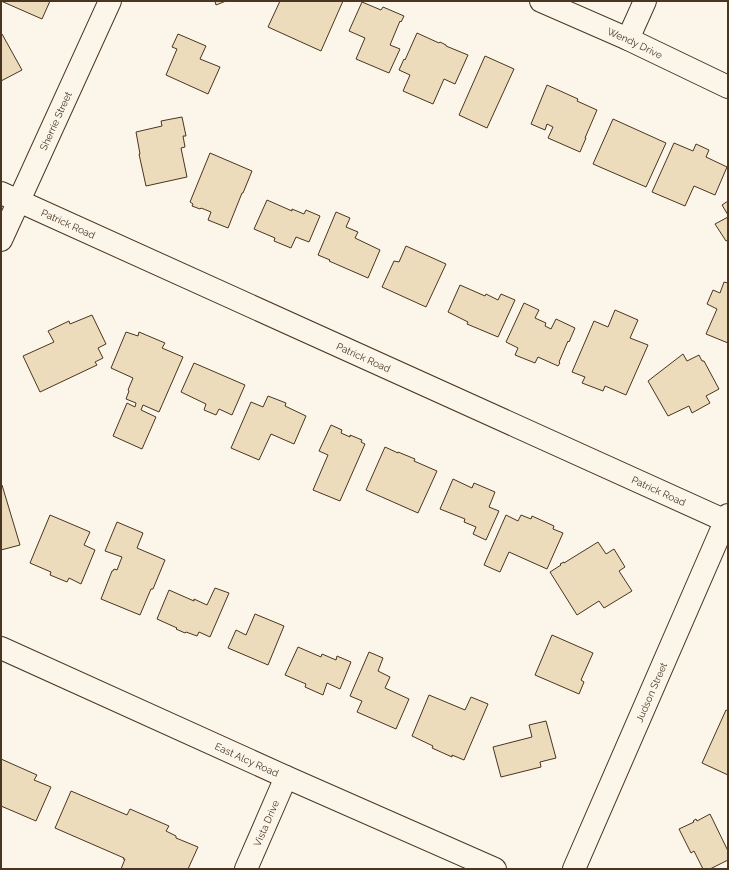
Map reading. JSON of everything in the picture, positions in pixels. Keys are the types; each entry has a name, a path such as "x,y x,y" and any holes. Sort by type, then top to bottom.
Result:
{"street":[{"name":"Sherrie Street","path":"1,240 10,197 110,1"},
{"name":"Wendy Drive","path":"541,1 628,39 728,87"},
{"path":"628,39 645,1"},
{"name":"Patrick Road","path":"10,197 727,518"},
{"name":"Judson Street","path":"574,869 727,518"},
{"name":"East Alcy Road","path":"1,648 286,777 495,869"},
{"name":"Vista Drive","path":"246,869 286,777"}],"building":[{"path":"1,1 50,1 42,19"},
{"path":"215,1 226,1 216,5"},
{"path":"280,1 343,1 321,51 268,27"},
{"path":"362,2 381,10 383,7 404,16 401,22 400,21 390,45 400,49 389,73 356,59 365,38 349,31"},
{"path":"417,33 468,55 455,84 444,79 433,104 403,91 410,75 399,70"},
{"path":"1,34 22,70 1,81"},
{"path":"178,34 206,46 200,59 220,67 208,94 166,75 177,49 172,47"},
{"path":"485,56 514,69 487,128 459,115"},
{"path":"547,85 578,99 577,101 597,110 580,152 548,138 553,127 547,124 545,130 531,124"},
{"path":"182,117 186,136 183,136 185,147 181,148 187,177 146,186 136,132 162,126 161,121"},
{"path":"613,119 666,143 646,187 593,164"},
{"path":"674,143 693,151 696,144 709,150 706,157 727,167 715,195 694,186 685,206 652,192"},
{"path":"210,153 252,171 228,228 208,220 211,212 192,206 193,204 190,202"},
{"path":"267,200 292,211 292,209 304,214 306,210 320,216 309,242 296,237 291,248 274,241 275,238 254,229"},
{"path":"728,201 728,215 722,205"},
{"path":"336,212 350,218 346,227 358,232 355,238 380,250 368,278 318,255"},
{"path":"728,217 728,240 726,241 715,224"},
{"path":"406,246 446,264 426,307 382,287 394,261 399,262"},
{"path":"724,282 728,283 728,343 706,334 717,309 707,304 713,290 720,293"},
{"path":"460,285 498,300 501,294 515,300 498,337 467,324 468,322 448,312"},
{"path":"524,303 539,310 535,318 546,323 545,326 551,329 556,319 575,328 558,366 538,357 535,363 515,355 518,348 506,342"},
{"path":"615,310 638,320 630,338 648,345 626,395 605,386 603,391 582,383 585,377 572,372 594,321 608,327"},
{"path":"92,315 106,344 98,348 103,358 95,362 97,365 40,392 23,356 54,342 48,331 69,321 70,324"},
{"path":"126,332 138,336 139,332 165,343 162,348 183,357 159,412 143,405 141,410 156,417 142,449 113,436 127,403 135,407 136,403 126,399 133,378 111,368"},
{"path":"683,354 687,361 699,355 702,361 704,361 719,389 706,396 710,403 692,413 689,406 668,416 648,381"},
{"path":"194,363 245,385 232,415 219,409 216,415 204,410 206,404 181,392"},
{"path":"268,396 286,403 285,406 306,416 294,444 271,434 259,460 231,448 251,402 263,407"},
{"path":"331,425 342,430 341,433 362,440 361,442 365,444 340,501 313,490 328,455 319,451"},
{"path":"385,447 415,459 414,461 437,471 418,513 366,490"},
{"path":"453,479 472,488 474,483 495,492 489,507 499,511 486,540 473,534 476,527 464,522 465,519 440,509"},
{"path":"2,485 20,545 1,550 1,486"},
{"path":"50,515 90,532 84,545 95,550 81,584 69,578 67,582 50,575 51,572 30,563"},
{"path":"506,515 518,521 521,515 531,519 532,516 554,526 553,529 563,533 547,569 509,552 500,572 484,565"},
{"path":"117,522 143,533 137,548 165,560 140,615 101,599 112,571 114,569 117,570 122,557 105,551"},
{"path":"598,542 606,554 614,549 625,567 619,571 632,591 604,608 599,601 577,615 550,572 561,565 560,564"},
{"path":"215,588 229,593 210,637 199,632 197,636 186,632 185,633 157,619 169,590 207,605"},
{"path":"255,614 284,626 268,665 228,648 236,630 246,635"},
{"path":"552,635 593,653 581,680 584,682 579,694 535,675"},
{"path":"298,647 321,657 322,654 336,660 337,656 351,662 340,689 327,683 323,695 305,687 306,684 285,675"},
{"path":"369,652 383,658 378,671 390,677 385,688 409,699 396,729 357,712 362,701 350,696"},
{"path":"429,695 465,710 471,697 488,704 464,760 452,755 452,757 432,748 433,746 412,736"},
{"path":"726,710 728,711 728,775 702,763"},
{"path":"546,721 556,758 540,762 541,767 501,777 493,747 532,737 529,725"},
{"path":"1,759 37,775 34,780 51,787 36,821 1,806"},
{"path":"71,791 127,815 130,809 169,826 166,831 176,836 176,838 198,847 188,869 121,869 125,859 123,859 124,858 55,828"},
{"path":"710,814 728,851 728,860 710,869 703,869 694,851 691,853 679,829 694,822 693,821 696,819 697,821"}]}
